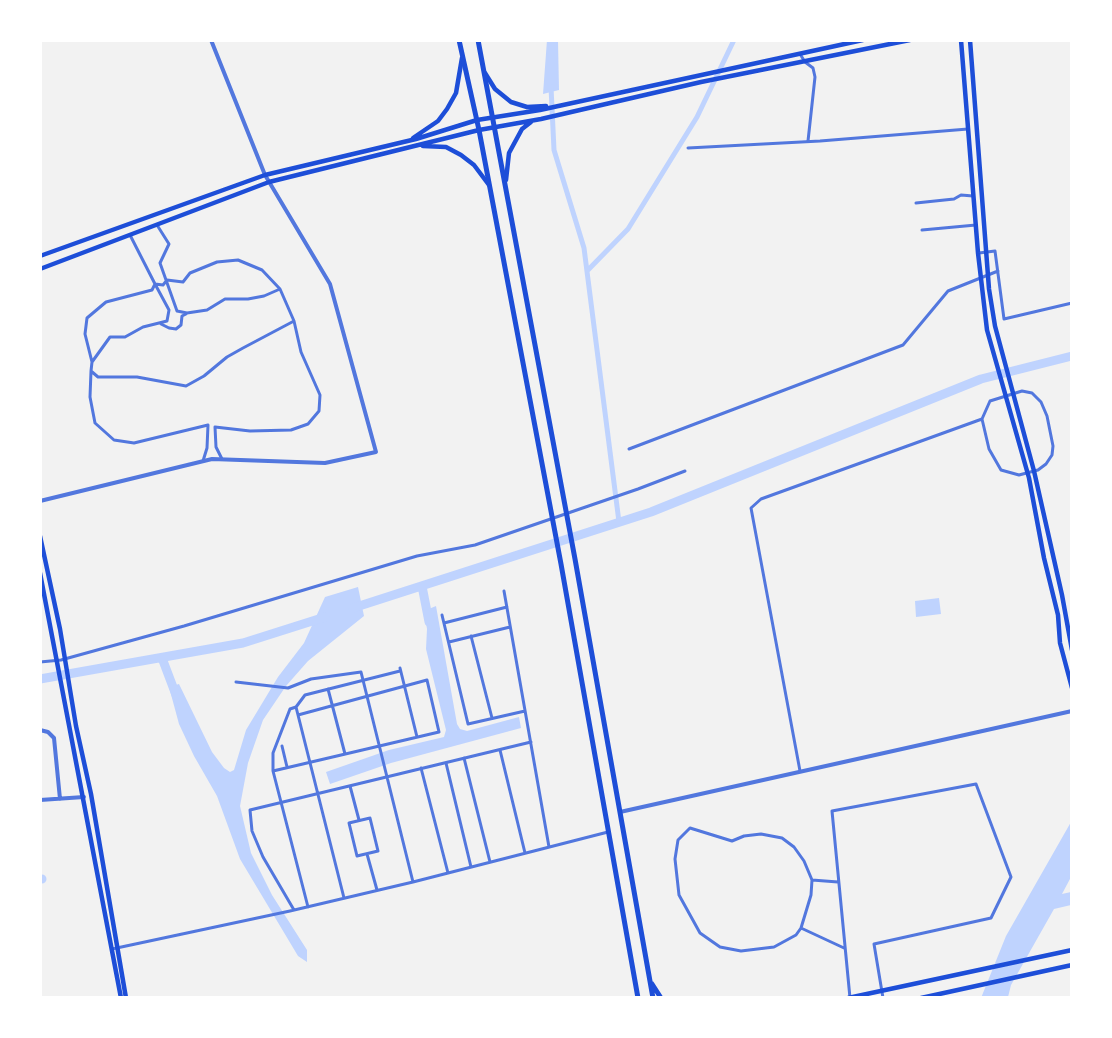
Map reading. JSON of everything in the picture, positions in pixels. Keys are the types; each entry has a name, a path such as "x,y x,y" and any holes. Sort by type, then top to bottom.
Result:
{"highway":[{"path":"459,40 490,186 552,514 638,998"},
{"path":"478,40 575,559 653,998"},
{"path":"650,983 662,998"},
{"path":"634,998 637,985"}],"main road":[{"path":"40,256 265,175 407,141 477,120 565,104 863,40"},
{"path":"40,269 269,182 479,130 541,119 729,76 910,40"},
{"path":"961,40 978,253 983,260 995,326 1034,471 1062,595 1071,650"},
{"path":"970,40 985,252 983,260 987,330 1028,474 1044,558 1058,615 1060,643 1071,688"},
{"path":"407,141 438,121 447,109 456,93 462,55"},
{"path":"484,70 495,89 511,102 540,108"},
{"path":"505,186 509,153 522,129 533,120"},
{"path":"411,147 446,147 474,165 490,186"},
{"path":"40,536 60,629 84,797 126,998"},
{"path":"40,573 73,725 91,794 121,998"},
{"path":"849,997 1071,950"},
{"path":"921,998 1071,965"}],"street":[{"path":"40,501 203,461 222,459 325,463 376,452 330,284 265,175 211,40"},
{"path":"800,54 813,68 815,77 808,141"},
{"path":"688,148 968,129"},
{"path":"916,203 954,199 961,195 974,196"},
{"path":"157,225 169,244 160,263 177,311 188,313"},
{"path":"922,230 976,225"},
{"path":"92,362 110,337 124,337 143,327 167,321 169,310 130,235"},
{"path":"978,253 995,251 1004,319 1071,303"},
{"path":"167,280 183,282 190,273 218,262 238,260 262,270 280,290 294,321 301,352 320,394 319,411 308,424 291,430 250,431 215,427 216,447 222,459"},
{"path":"629,449 903,345 948,291 998,271"},
{"path":"155,284 163,285 167,280"},
{"path":"155,284 152,290 106,302 87,318 85,334 92,362 90,397 95,423 114,440 134,443 208,426 207,448 203,461"},
{"path":"160,324 176,329 181,325 182,316 207,310 225,299 249,299 280,290"},
{"path":"91,371 98,377 136,377 186,386 204,376 227,357 294,321"},
{"path":"1022,392 1032,393 1041,402 1047,416 1053,446 1052,455 1046,464 1028,474 1012,474 1001,470 989,449 982,419 990,401 1022,392"},
{"path":"800,771 751,508 761,500 982,419"},
{"path":"40,662 61,660 184,626 417,556 475,545 686,471"},
{"path":"504,591 549,847"},
{"path":"444,623 507,607"},
{"path":"442,615 468,724 525,711"},
{"path":"449,642 510,627"},
{"path":"471,637 492,718"},
{"path":"308,906 273,771 273,753 290,709 296,707 305,694 400,670 417,737"},
{"path":"236,682 288,688 311,679 361,672 413,882"},
{"path":"273,771 439,732 427,680 298,715"},
{"path":"328,688 345,754"},
{"path":"296,707 344,898"},
{"path":"620,812 1071,711"},
{"path":"40,730 48,732 54,738 60,799"},
{"path":"292,910 263,857 252,831 250,810 531,742"},
{"path":"282,746 287,768"},
{"path":"500,750 525,853"},
{"path":"464,758 490,862"},
{"path":"446,763 471,867"},
{"path":"421,768 448,873"},
{"path":"849,997 832,811 976,784 1011,877 991,918 874,944 883,998"},
{"path":"350,786 359,820"},
{"path":"40,800 84,797"},
{"path":"369,818 378,851 367,854 357,856 349,823 369,818"},
{"path":"690,828 732,842 744,836 761,834 782,838 794,847 804,861 812,880 811,895 801,928 796,935 774,947 741,951 720,947 700,933 679,895 675,867 678,840 690,828"},
{"path":"115,948 413,882 608,832"},
{"path":"367,854 377,890"},
{"path":"812,880 838,882"},
{"path":"801,928 845,949"}],"water":[{"path":"547,40 558,41 559,90 543,94"},
{"path":"358,587 364,616 308,661 286,686 263,720 248,763 240,806 251,853 272,895 307,950 307,962 298,956 240,859 217,796 179,724 169,687 179,684 212,752 224,768 230,772 234,770 246,730 278,677 304,643 325,597"},
{"path":"939,598 941,614 916,617 915,601"},
{"path":"436,606 457,724 460,729 467,731 519,717 521,728 391,763 330,784 326,772 389,750 444,737 446,730 426,649 427,629 424,611"},
{"path":"1071,822 1071,877 1062,894 1071,892 1071,905 1054,909 1011,985 1008,997 981,998 1006,936"}],"waterway":[{"path":"587,271 628,229 697,117 734,40"},
{"path":"551,87 554,150 584,248 619,522"},
{"path":"353,608 651,512 981,379 1072,356"},
{"path":"422,586 429,622"},
{"path":"40,679 243,643 325,617"},
{"path":"162,658 176,695"}]}
